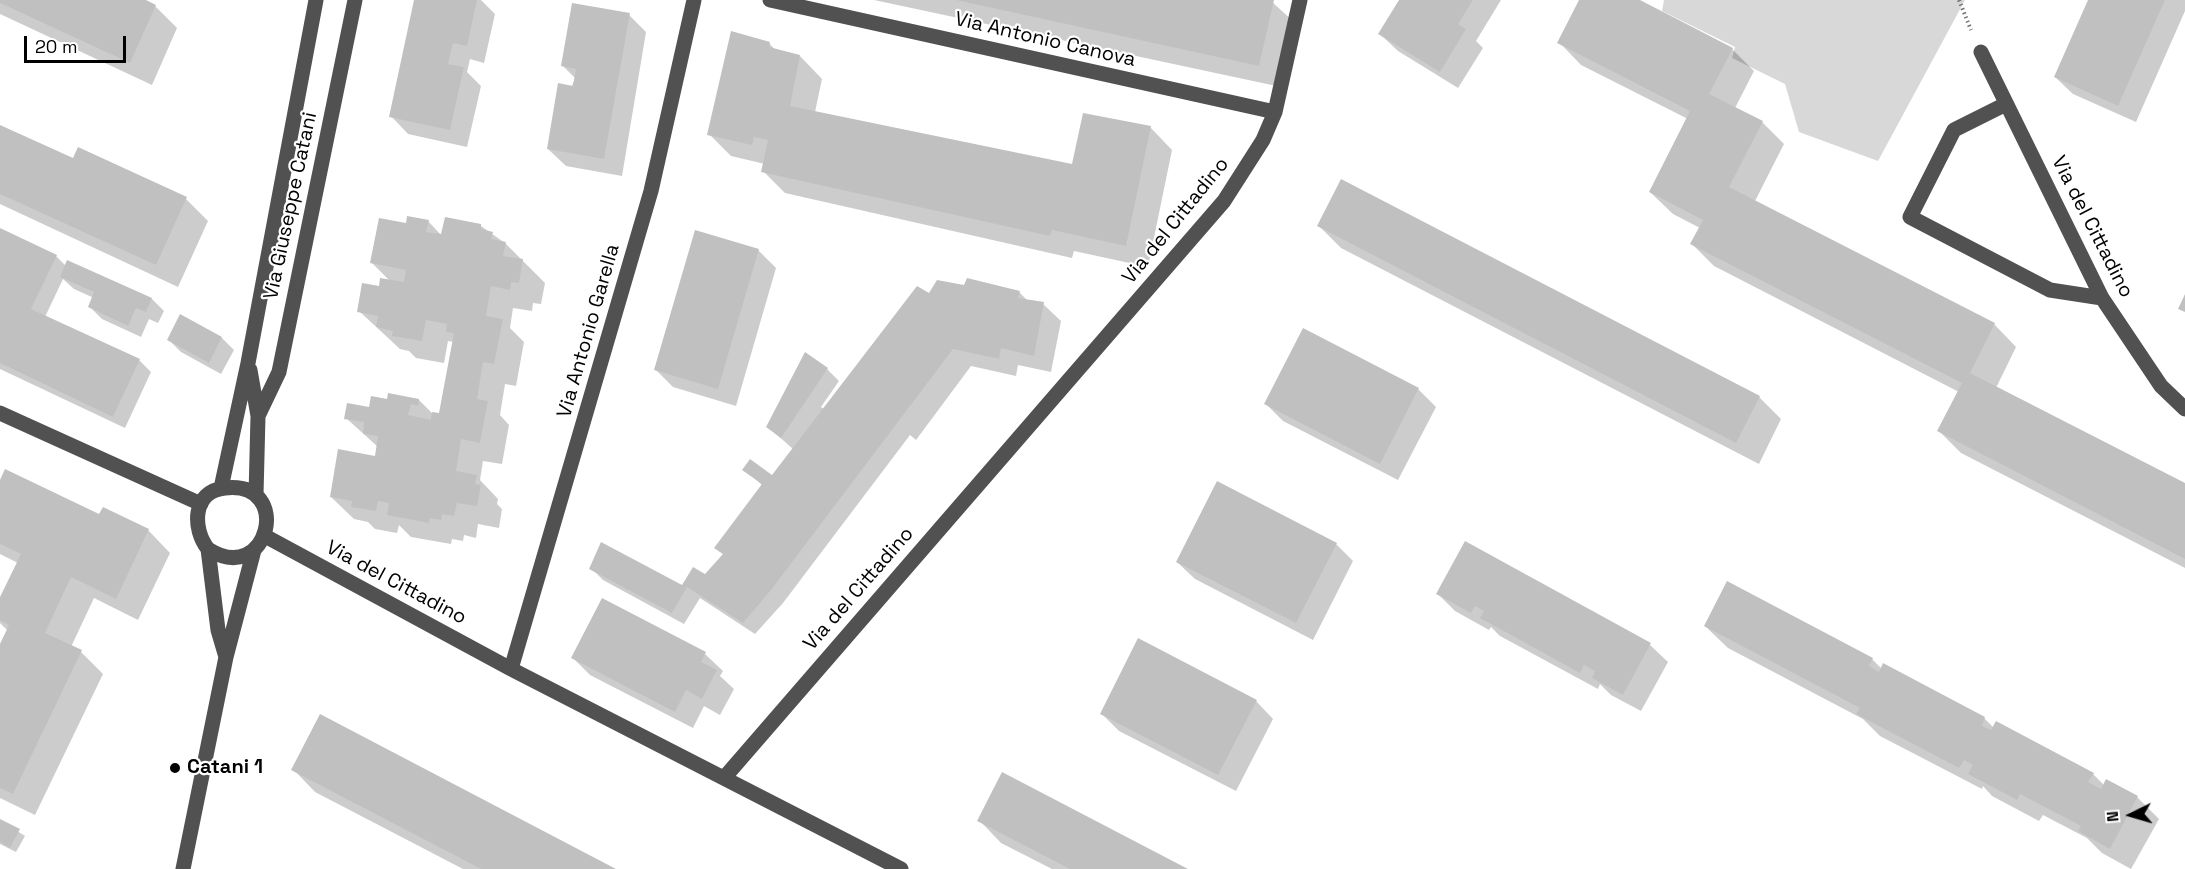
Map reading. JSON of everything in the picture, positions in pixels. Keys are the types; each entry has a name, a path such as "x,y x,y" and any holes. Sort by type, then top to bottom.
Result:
{"street":[{"name":"Via Giuseppe Catani","path":"221,488 248,363 316,0"},
{"name":"Via Giuseppe Catani","path":"258,416 279,372 355,0"},
{"name":"Via Antonio Garella","path":"511,669 651,191 694,0"},
{"name":"Via Antonio Canova","path":"770,0 1275,112"},
{"name":"Via del Cittadino","path":"265,536 511,669 724,778 1224,201 1263,140 1275,112 1300,0"},
{"name":"Via del Cittadino","path":"1981,52 2102,298 2161,386 2185,409"},
{"path":"2006,104 1954,130 1910,217 2050,290 2102,298"},
{"path":"248,363 258,416 255,495"},
{"path":"0,414 201,504"},
{"path":"238,487 255,495 267,514 265,536 254,550 243,556 231,558 218,555 208,549 200,539 196,527 196,516 201,504 210,494 221,488 238,487"},
{"path":"208,549 218,630 226,657"},
{"path":"183,869 226,657 254,550"},
{"path":"724,778 901,869"}],"path":[{"path":"1959,0 1981,52"}],"shaded area":[{"path":"1664,0 1965,0 1878,161 1799,132 1785,84 1732,58 1735,47 1662,11"}],"building":[{"path":"0,0 146,0 156,5 130,63 0,3"},
{"path":"414,0 477,0 467,46 453,43 448,64 464,67 450,130 389,117"},
{"path":"956,0 1274,0 1259,66"},
{"path":"1399,0 1473,0 1458,24 1466,29 1440,72 1378,34"},
{"path":"1579,0 1640,0 1733,48 1709,94 1763,121 1729,187 1995,323 1970,373 2185,483 2185,559 1937,431 1962,383 1690,244 1703,220 1649,192 1690,111 1557,43"},
{"path":"2088,0 2165,0 2118,106 2054,77"},
{"path":"572,3 630,13 604,159 547,149 558,83 573,86 576,69 561,66"},
{"path":"731,31 770,42 769,47 800,55 790,106 1072,164 1083,113 1151,126 1126,246 1052,230 1050,236 761,172 768,140 754,137 752,145 707,135"},
{"path":"0,125 73,158 78,147 187,197 156,265 0,194"},
{"path":"1341,179 1760,396 1736,443 1317,226"},
{"path":"407,216 429,220 426,232 441,234 445,217 481,224 481,229 493,232 491,239 506,242 503,256 523,259 519,283 511,282 510,290 491,286 486,316 503,319 494,364 483,362 477,399 488,401 480,443 461,439 456,471 477,475 475,484 481,485 477,506 457,503 454,516 442,514 441,520 430,518 429,523 387,515 389,503 378,501 376,511 351,507 352,501 330,497 338,449 375,456 378,436 363,434 364,422 344,419 347,403 369,407 371,396 387,399 388,393 419,399 418,406 411,404 408,415 431,420 432,412 439,413 454,333 446,332 447,324 426,320 422,341 392,336 393,331 376,327 378,316 357,312 362,283 379,286 380,278 404,282 406,270 370,263 379,218 406,223"},
{"path":"0,228 57,255 31,309 140,359 113,417 0,363"},
{"path":"695,230 759,249 718,389 654,370"},
{"path":"67,260 152,298 146,312 136,308 128,326 88,307 94,292 60,277"},
{"path":"967,278 1020,291 1018,298 1044,302 1034,356 1001,348 999,359 953,349 771,590 743,623 687,587 672,613 589,569 601,542 682,585 693,567 705,574 723,554 714,548 762,484 742,470 750,459 772,475 917,286 929,293 937,280 964,285"},
{"path":"2185,294 2185,312 2178,309"},
{"path":"180,314 222,337 209,363 167,340"},
{"path":"1303,328 1419,388 1380,464 1264,404"},
{"path":"805,352 828,368 781,438 766,427"},
{"path":"5,469 99,514 103,507 149,529 116,599 71,577 45,633 82,650 13,794 0,788 0,644 9,625 0,620 0,597 21,554 0,544 0,480"},
{"path":"1217,481 1337,543 1296,623 1176,562"},
{"path":"1465,541 1651,643 1623,695 1592,678 1595,671 1584,665 1580,673 1480,618 1484,611 1475,606 1471,613 1436,594"},
{"path":"1727,581 1873,658 1869,666 1879,672 1883,663 1985,717 1982,726 1991,730 1996,721 2094,773 2088,782 2101,789 2106,779 2138,796 2110,849 2078,831 2081,826 2020,794 2017,800 1968,774 1973,765 1964,760 1959,768 1856,714 1860,708 1704,626"},
{"path":"602,598 706,652 701,662 717,670 702,699 686,690 675,712 571,658"},
{"path":"1138,638 1257,700 1218,775 1100,714"},
{"path":"320,714 616,869 481,869 291,770"},
{"path":"1002,772 1188,869 1070,869 977,821"},
{"path":"0,819 20,829 10,848 0,842"}],"place":[{"name":"Catani 1","path":"175,768"}]}
